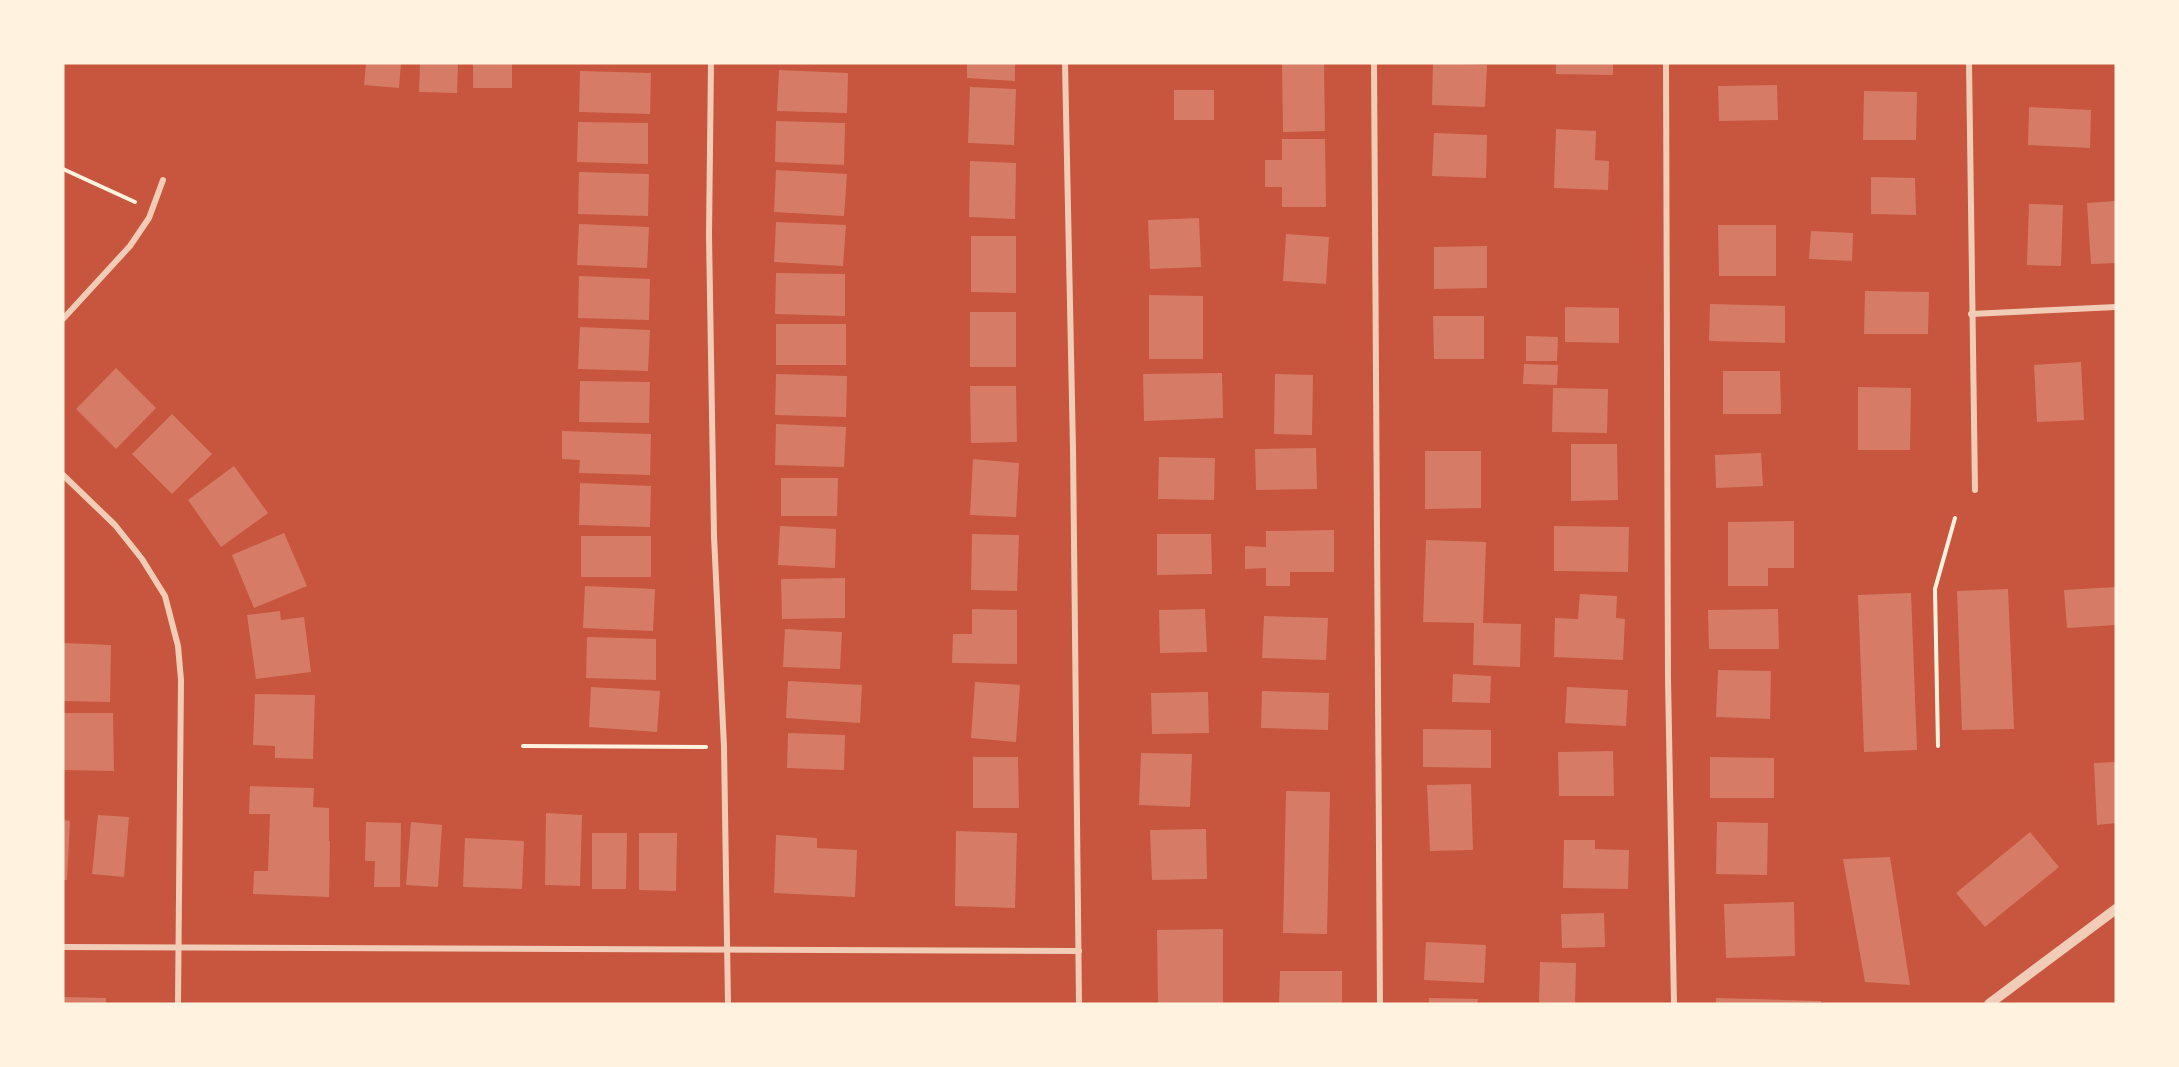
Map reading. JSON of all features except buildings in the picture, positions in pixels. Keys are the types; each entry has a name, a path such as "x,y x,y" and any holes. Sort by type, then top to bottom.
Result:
{"street":[{"path":"711,63 709,235 714,536 724,747 728,1004"},
{"path":"1065,63 1079,1004"},
{"path":"1374,63 1380,1004"},
{"path":"1666,63 1668,679 1674,1004"},
{"path":"1969,63 1975,490"},
{"path":"63,319 130,246 149,218 164,180"},
{"path":"1971,315 2116,307"},
{"path":"63,475 115,525 142,559 165,596 177,646 180,680 178,1004"},
{"path":"1993,1003 2116,909"},
{"path":"63,947 1079,951"}],"path":[{"path":"63,169 152,210"},
{"path":"1938,746 1935,589 1955,518"},
{"path":"523,746 724,747"}]}
